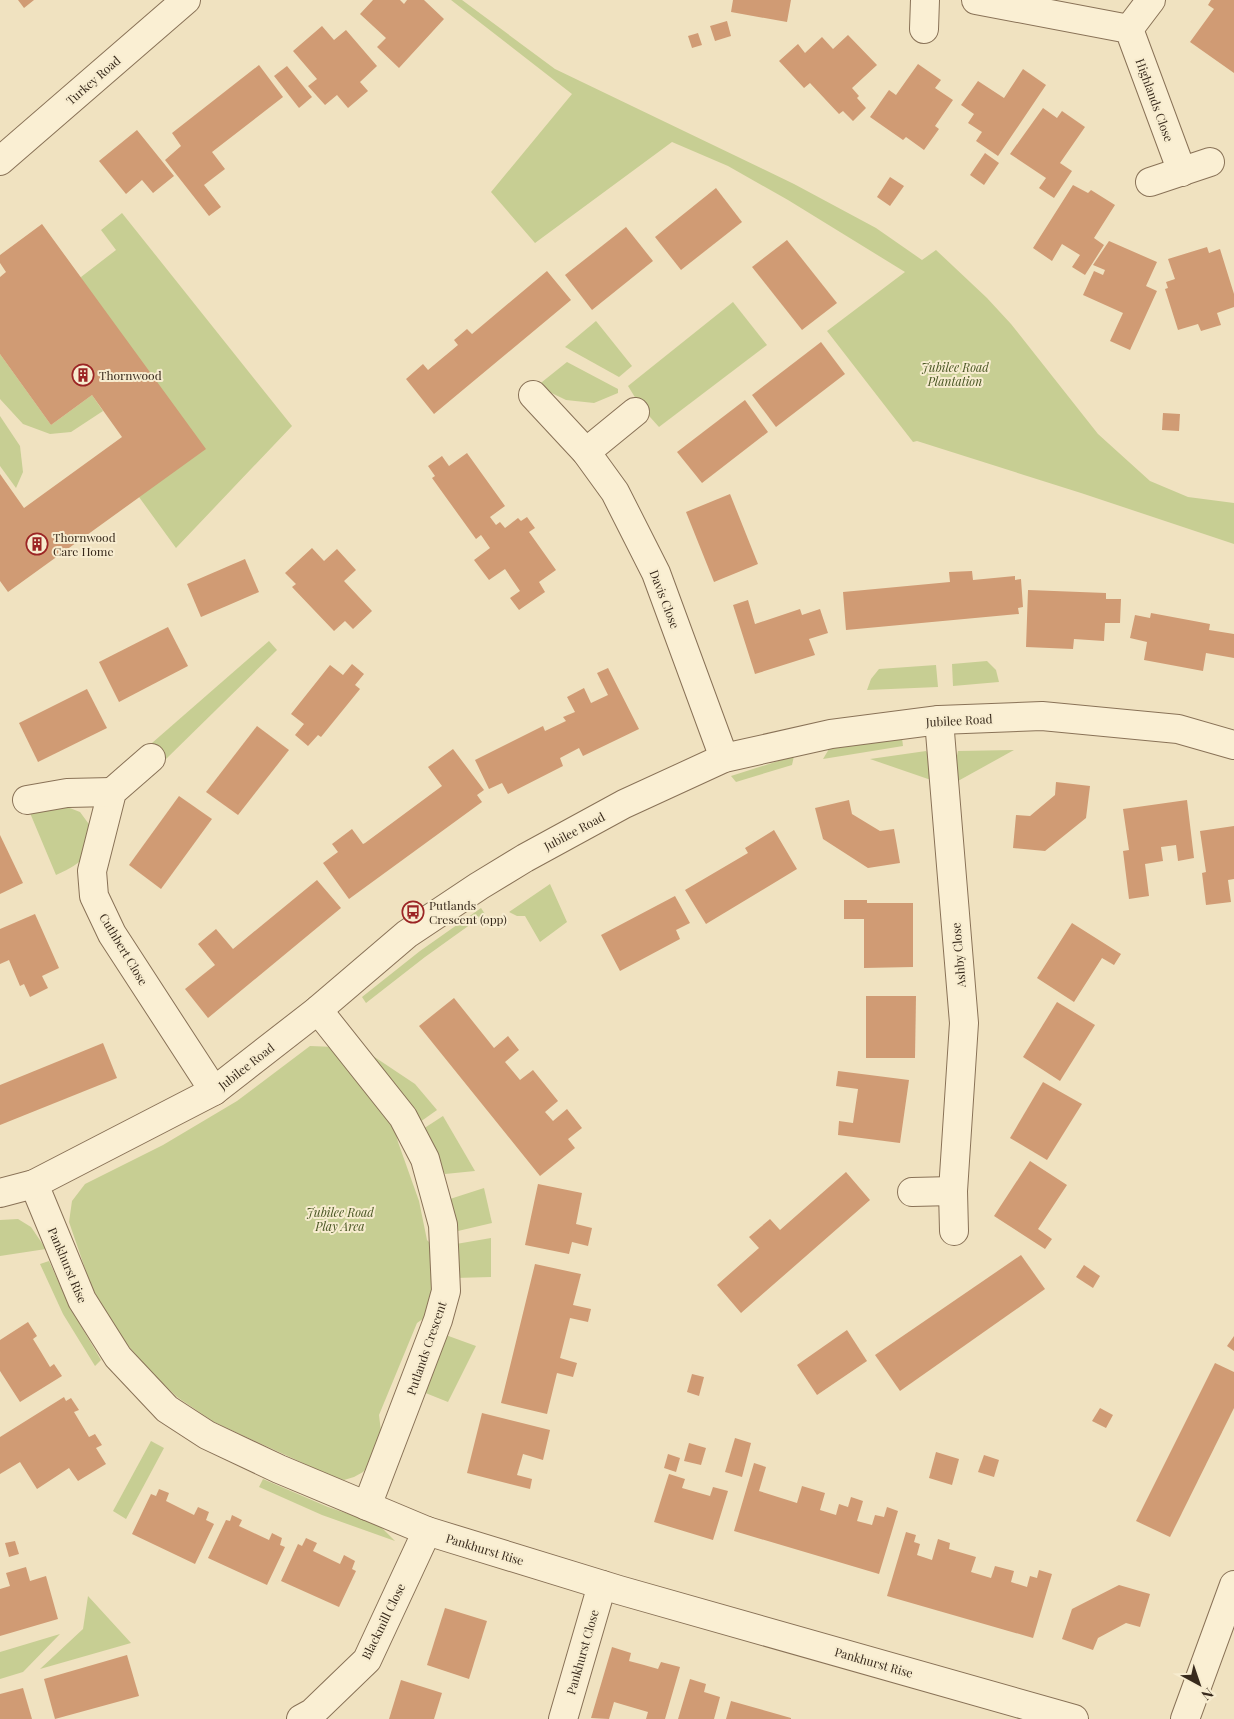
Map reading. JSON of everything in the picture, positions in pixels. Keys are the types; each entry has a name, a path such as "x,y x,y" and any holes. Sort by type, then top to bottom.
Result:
{"street":[{"name":"Turkey Road","path":"0,161 186,0"},
{"path":"924,29 925,0"},
{"path":"976,0 1129,29 1151,0"},
{"name":"Highlands Close","path":"1129,29 1182,172"},
{"path":"1150,182 1210,162"},
{"name":"Davis Close","path":"533,395 586,452 615,492 656,573 724,758"},
{"path":"586,452 635,412"},
{"name":"Jubilee Road","path":"0,1193 34,1184 214,1091 318,1010 407,934 479,886 525,858 624,804 724,758 831,734 939,720 1042,716 1178,730 1234,744"},
{"name":"Ashby Close","path":"939,720 964,1024 954,1191 954,1231"},
{"path":"27,800 67,792 112,792 151,758"},
{"name":"Cuthbert Close","path":"112,792 92,871 94,896 112,934 214,1091"},
{"name":"Putlands Crescent","path":"318,1010 403,1117 425,1159 443,1225 446,1291 438,1320 367,1506"},
{"name":"Pankhurst Rise","path":"34,1184 82,1300 118,1357 167,1409 207,1435 279,1469 427,1531 602,1585 1074,1719"},
{"path":"912,1192 954,1191"},
{"name":"Blackmill Close","path":"301,1719 312,1712 367,1660 427,1531"},
{"name":"Pankhurst Close","path":"563,1719 602,1585"},
{"path":"1185,1719 1234,1585"}],"green space":[{"name":"Jubilee Road Plantation","path":"451,0 462,0 555,69 794,184 876,228 922,260 936,250 987,298 1011,324 1098,434 1150,481 1188,497 1234,503 1234,544 1081,493 917,441 913,442 827,331 905,272 788,200 728,166 672,142 535,243 491,192 572,94"},
{"path":"122,213 292,426 176,548 139,497 81,277 116,250 101,230"},
{"path":"733,302 767,345 659,427 641,407 628,386"},
{"path":"596,321 632,366 619,377 565,347"},
{"path":"0,354 51,425 92,395 103,411 71,432 50,434 23,424 0,399"},
{"path":"567,362 618,389 618,393 594,403 566,400 537,386"},
{"path":"0,416 20,446 23,472 16,488 0,466"},
{"path":"269,641 277,650 165,760 156,754 152,743"},
{"path":"987,661 996,670 999,682 953,686 952,664"},
{"path":"936,665 938,687 867,690 871,679 879,669"},
{"path":"902,738 903,746 823,759 829,749"},
{"path":"1014,750 958,781 955,765 958,751"},
{"path":"926,751 933,764 931,780 870,759"},
{"path":"794,756 792,765 736,782 731,776"},
{"path":"62,805 80,812 91,827 82,858 74,866 56,875 30,813"},
{"path":"550,884 567,922 540,942 525,916 517,916 509,912"},
{"path":"481,908 485,914 425,957 366,1003 362,997 420,951"},
{"name":"Jubilee Road Play Area","path":"310,1046 335,1047 392,1118 398,1142 419,1201 427,1240 435,1248 430,1314 417,1323 379,1415 382,1440 375,1459 363,1472 344,1480 331,1476 214,1422 177,1397 150,1371 125,1342 106,1315 90,1283 69,1222 72,1201 85,1184 163,1145 237,1101"},
{"path":"370,1054 415,1084 437,1110 420,1122"},
{"path":"443,1116 475,1171 445,1174 423,1129"},
{"path":"484,1188 492,1223 458,1231 450,1199"},
{"path":"18,1219 31,1227 46,1249 0,1256 0,1220"},
{"path":"491,1238 491,1277 455,1278 456,1244"},
{"path":"49,1261 71,1309 101,1360 95,1366 63,1314 40,1264"},
{"path":"443,1334 476,1346 448,1402 423,1392"},
{"path":"151,1441 164,1448 126,1519 113,1511"},
{"path":"263,1479 328,1507 378,1524 395,1541 322,1515 259,1487"},
{"path":"88,1596 131,1643 40,1669 83,1629"},
{"path":"60,1634 23,1672 0,1679 0,1652"}],"building":[{"path":"18,0 34,0 24,8"},
{"path":"373,0 400,0 404,4 407,0 424,0 444,19 399,68 377,47 386,38 360,14"},
{"path":"733,0 791,0 787,22 731,12"},
{"path":"1211,0 1234,0 1234,73 1190,42 1214,9 1208,5"},
{"path":"727,21 731,36 715,41 710,26"},
{"path":"322,26 334,40 346,30 377,66 360,82 368,91 348,108 337,95 325,105 308,86 317,79 293,51"},
{"path":"698,33 702,45 692,48 688,36"},
{"path":"848,35 877,65 852,88 859,96 857,98 866,108 853,121 843,111 839,114 810,83 804,88 779,61 798,44 805,53 822,37 833,49"},
{"path":"918,64 941,80 935,88 953,100 935,126 939,129 924,150 906,137 903,140 870,117 889,90 896,95"},
{"path":"259,65 283,97 212,152 225,169 204,185 221,207 209,216 165,160 181,146 172,133"},
{"path":"287,66 312,97 299,108 274,76"},
{"path":"1023,69 1046,85 998,156 976,141 982,132 968,123 974,114 961,105 978,81 1004,98"},
{"path":"1043,108 1057,118 1062,111 1085,127 1060,163 1072,171 1054,198 1039,188 1046,178 1010,154"},
{"path":"137,130 174,176 153,193 142,180 126,194 99,161"},
{"path":"985,153 999,163 984,185 970,175"},
{"path":"890,177 904,186 890,206 877,197"},
{"path":"1073,185 1088,193 1091,190 1115,205 1094,238 1104,245 1085,275 1072,267 1080,255 1062,244 1052,261 1033,248"},
{"path":"716,188 742,222 681,270 655,237"},
{"name":"Thornwood","path":"42,224 206,449 8,592 0,581 0,474 24,508 122,437 92,395 51,425 0,354 0,277 6,272 0,263 0,255"},
{"path":"626,227 653,261 592,310 565,275"},
{"path":"787,240 837,303 802,330 752,267"},
{"path":"1109,241 1157,262 1146,286 1157,291 1130,350 1110,341 1123,313 1083,295 1094,271 1103,275 1105,270 1093,265"},
{"path":"1207,247 1209,253 1220,249 1234,294 1234,307 1217,313 1221,325 1201,331 1198,324 1178,330 1165,289 1168,288 1166,282 1175,279 1168,259"},
{"path":"547,271 571,300 434,414 406,379 423,364 428,370 458,345 454,340 467,329 472,334"},
{"path":"821,342 845,374 776,427 752,395"},
{"path":"745,400 768,432 702,483 677,452"},
{"path":"1163,413 1180,414 1179,431 1162,430"},
{"path":"467,453 505,506 490,517 496,525 500,522 505,528 518,518 521,521 527,517 535,528 529,532 556,570 539,582 545,592 519,610 510,598 520,591 505,569 489,580 474,560 490,548 481,535 476,539 432,478 435,476 428,466 442,456 449,466"},
{"path":"730,494 758,564 714,582 686,512"},
{"path":"312,548 324,561 337,549 356,570 344,581 372,611 353,629 345,621 334,631 292,587 296,584 285,573"},
{"path":"245,559 259,592 201,617 187,584"},
{"path":"972,571 973,580 1015,576 1015,580 1021,579 1023,607 1018,608 1019,614 846,630 843,592 950,582 949,572"},
{"path":"1028,590 1106,593 1106,599 1121,599 1120,623 1105,623 1104,641 1074,639 1073,649 1026,647"},
{"path":"748,600 755,624 800,609 802,615 820,609 828,633 809,639 815,655 755,674 733,605"},
{"path":"1151,613 1210,624 1209,630 1234,634 1234,658 1206,653 1203,671 1144,660 1147,642 1130,638 1135,615 1150,618"},
{"path":"168,627 188,666 119,702 99,662"},
{"path":"352,664 364,674 355,685 360,689 321,737 318,735 308,746 295,735 304,724 291,714 330,665 343,675"},
{"path":"608,668 639,729 583,756 579,748 560,758 563,766 508,794 502,783 489,789 475,760 543,726 545,731 566,721 563,717 575,712 567,697 584,688 591,703 608,695 597,673"},
{"path":"87,689 107,728 38,762 19,723"},
{"path":"257,726 289,750 238,815 206,792"},
{"path":"453,749 484,790 477,795 482,802 349,899 323,863 338,852 332,844 352,829 363,844 365,843 442,786 428,767"},
{"path":"1056,782 1090,786 1086,818 1045,851 1013,848 1016,815 1030,816 1055,795"},
{"path":"179,796 212,819 161,889 129,865"},
{"path":"849,800 852,814 880,831 894,829 900,863 868,868 823,839 815,808"},
{"path":"1187,800 1194,858 1178,861 1176,845 1161,847 1163,861 1145,864 1149,896 1129,899 1123,851 1129,850 1123,809"},
{"path":"1234,826 1234,879 1228,880 1231,902 1206,905 1202,873 1206,872 1200,831"},
{"path":"774,830 797,869 706,924 685,890 748,853 745,848"},
{"path":"0,835 23,883 0,894"},
{"path":"317,880 341,908 208,1018 185,989 215,965 198,944 216,929 233,949"},
{"path":"675,896 690,923 676,930 680,939 620,971 601,935"},
{"path":"844,900 867,900 867,903 913,903 913,967 864,968 864,919 844,919"},
{"path":"35,914 59,968 42,976 48,988 30,997 24,984 20,986 9,960 0,964 0,929"},
{"path":"1072,923 1121,954 1114,965 1102,958 1074,1002 1037,978"},
{"path":"866,996 916,996 915,1058 866,1058"},
{"path":"454,998 494,1048 508,1036 519,1050 505,1062 520,1080 533,1070 558,1101 545,1112 553,1121 567,1109 582,1128 568,1139 575,1148 540,1176 419,1026"},
{"path":"1057,1002 1095,1025 1060,1081 1023,1057"},
{"path":"103,1043 117,1078 0,1125 0,1085"},
{"path":"838,1071 909,1080 900,1143 838,1135 839,1121 853,1123 858,1089 836,1086"},
{"path":"1043,1082 1082,1104 1047,1160 1010,1138"},
{"path":"1030,1161 1067,1185 1038,1229 1052,1239 1045,1249 994,1216"},
{"path":"846,1172 870,1200 741,1313 717,1285 759,1248 749,1237 770,1219 780,1230"},
{"path":"538,1184 582,1193 576,1224 592,1228 588,1246 572,1242 569,1254 525,1245"},
{"path":"1021,1255 1045,1289 900,1391 875,1355"},
{"path":"535,1264 581,1274 573,1305 591,1309 588,1322 570,1318 560,1358 577,1363 573,1377 557,1373 547,1414 501,1403"},
{"path":"1084,1265 1100,1276 1093,1288 1076,1277"},
{"path":"28,1322 37,1336 33,1339 50,1367 54,1364 62,1376 20,1402 0,1371 0,1340"},
{"path":"847,1330 867,1361 817,1395 797,1365"},
{"path":"1234,1336 1234,1351 1227,1346"},
{"path":"1215,1363 1234,1372 1234,1408 1170,1537 1136,1521"},
{"path":"692,1374 704,1377 699,1396 687,1392"},
{"path":"64,1397 66,1401 71,1398 79,1410 74,1412 89,1437 95,1434 102,1445 96,1448 106,1464 78,1481 69,1468 37,1489 20,1462 0,1474 0,1437"},
{"path":"1100,1408 1113,1415 1106,1428 1092,1421"},
{"path":"482,1413 550,1430 543,1460 523,1454 517,1475 532,1479 530,1489 467,1473"},
{"path":"735,1438 751,1443 742,1477 725,1472"},
{"path":"689,1443 706,1448 701,1465 684,1461"},
{"path":"936,1452 959,1459 952,1485 929,1478"},
{"path":"668,1454 680,1458 676,1472 664,1468"},
{"path":"984,1455 999,1460 994,1477 978,1472"},
{"path":"754,1463 766,1467 759,1491 797,1503 802,1486 825,1493 820,1510 836,1515 839,1504 848,1507 851,1497 863,1501 857,1521 872,1525 875,1515 884,1517 887,1507 898,1511 879,1574 734,1531"},
{"path":"669,1474 685,1479 682,1488 710,1496 713,1487 728,1491 713,1540 654,1522"},
{"path":"159,1489 169,1493 166,1501 194,1515 198,1507 209,1512 206,1520 214,1524 195,1564 132,1534 151,1494 156,1496"},
{"path":"232,1515 242,1520 239,1526 269,1540 272,1533 282,1538 280,1545 285,1547 267,1585 208,1558 226,1520 230,1521"},
{"path":"906,1532 916,1535 914,1542 920,1544 917,1555 932,1560 938,1539 950,1543 949,1549 976,1557 971,1572 991,1578 995,1566 1014,1571 1011,1582 1027,1587 1030,1576 1037,1578 1039,1570 1052,1574 1033,1638 887,1596"},
{"path":"306,1538 317,1543 313,1551 340,1564 344,1555 355,1561 352,1569 356,1571 339,1607 281,1581 298,1544 302,1546"},
{"path":"15,1541 19,1554 9,1557 5,1543"},
{"path":"26,1567 30,1581 46,1576 58,1619 0,1636 0,1589 10,1586 6,1573"},
{"path":"1119,1585 1150,1594 1140,1627 1126,1623 1098,1638 1093,1650 1062,1639 1072,1609"},
{"path":"445,1608 487,1621 469,1679 427,1665"},
{"path":"612,1647 631,1653 629,1661 658,1669 661,1662 680,1667 665,1719 646,1719 648,1712 614,1702 609,1719 591,1718"},
{"path":"127,1655 139,1696 55,1719 44,1679"},
{"path":"690,1679 706,1684 704,1692 720,1697 714,1719 678,1719"},
{"path":"401,1680 442,1693 434,1719 389,1719"},
{"path":"23,1688 32,1719 0,1719 0,1694"},
{"path":"731,1701 791,1718 791,1719 726,1719"}],"place":[{"name":"Thornwood","path":"83,375"},
{"name":"Thornwood Care Home","path":"37,544"},
{"name":"Putlands Crescent (opp)","path":"413,912"}]}
